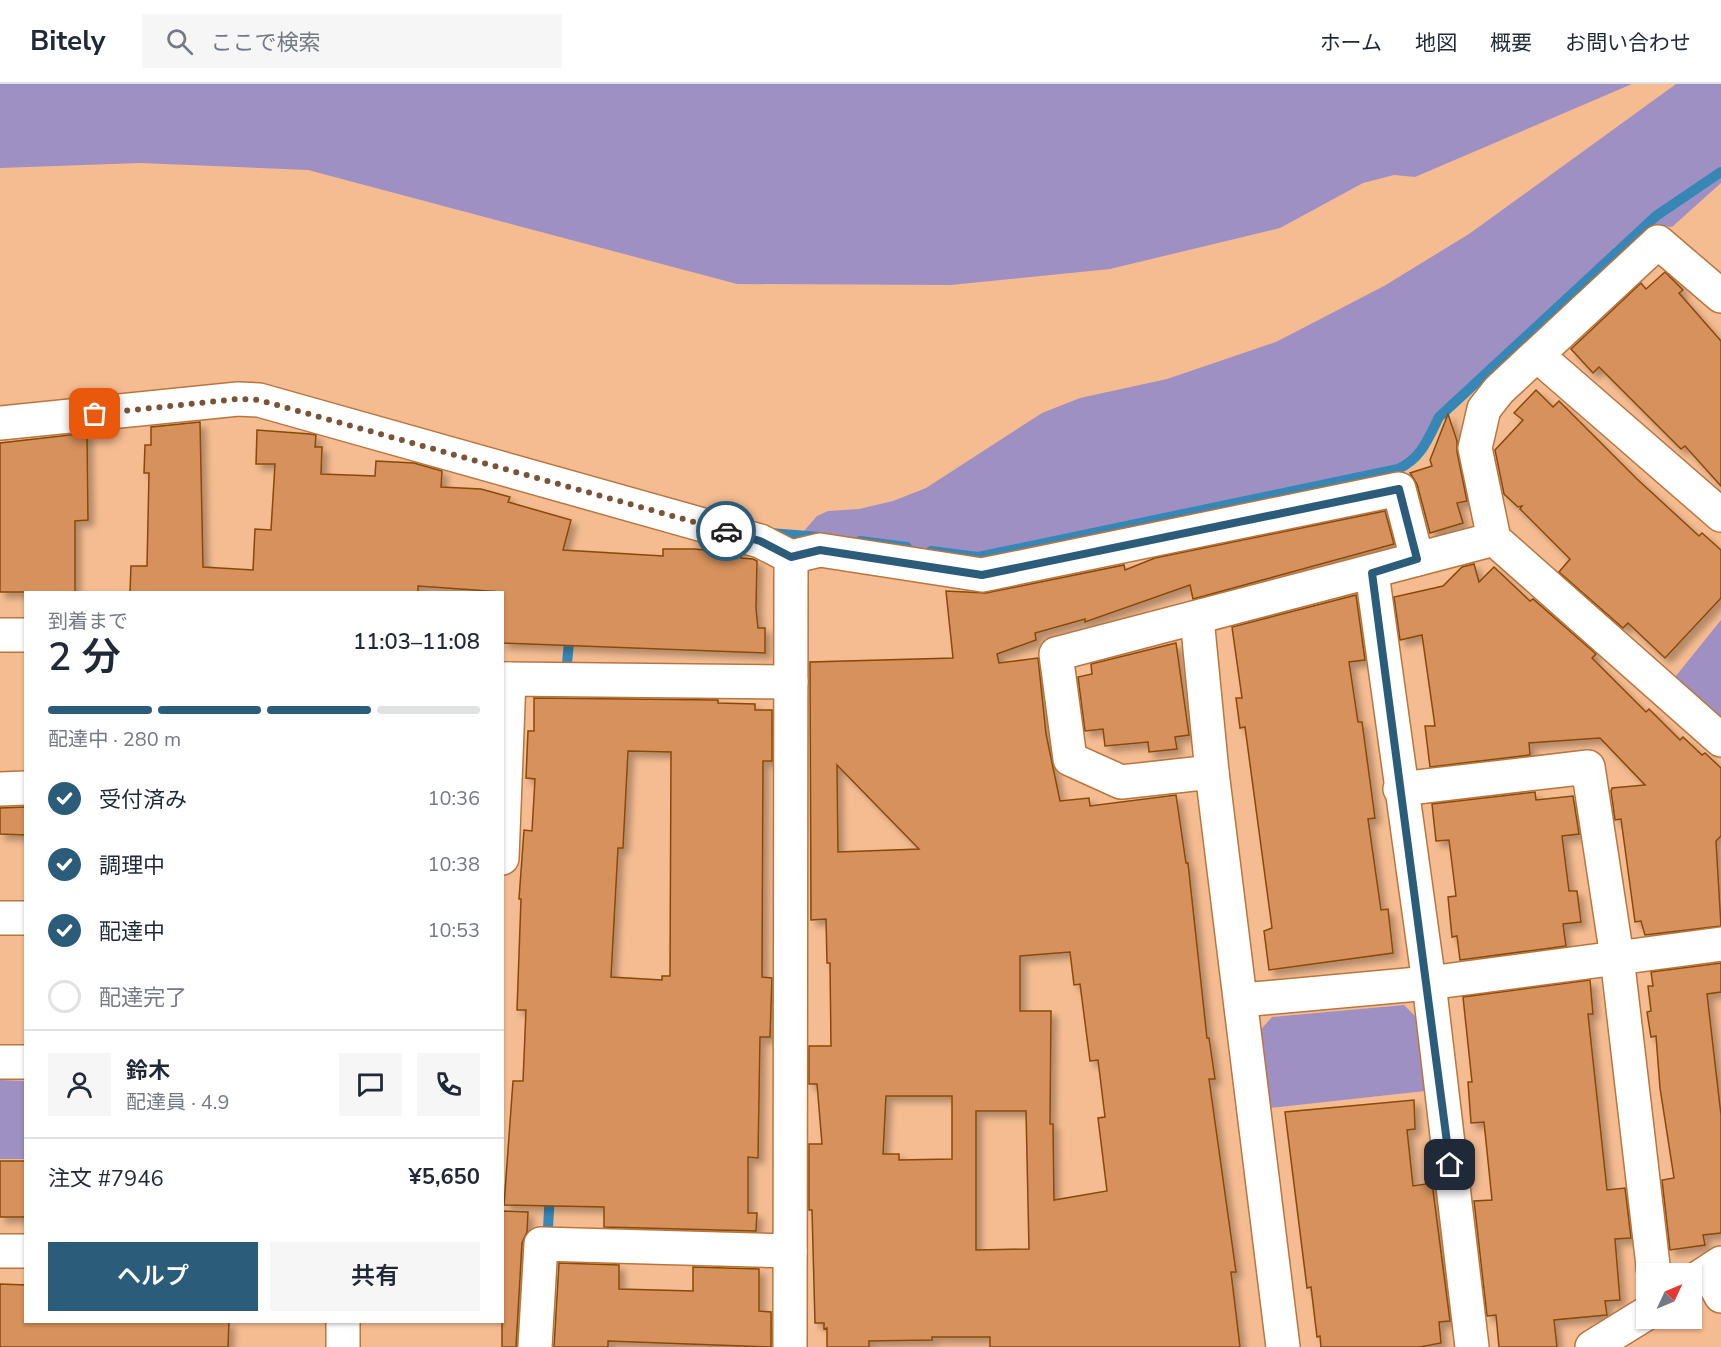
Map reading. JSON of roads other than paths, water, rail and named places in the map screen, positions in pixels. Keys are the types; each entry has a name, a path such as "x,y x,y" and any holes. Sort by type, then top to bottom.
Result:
{"street":[{"path":"1721,296 1658,242 1499,390 1484,409 1475,448 1494,539 1721,740"},
{"path":"1538,356 1721,515"},
{"path":"0,423 238,399 259,400 760,541 791,557 820,550 982,575 1399,489 1417,559"},
{"path":"1212,772 1121,782 1070,759 1056,654 1372,573 1494,539"},
{"path":"790,1347 791,557"},
{"path":"1372,573 1428,983 1472,1347"},
{"path":"1197,618 1212,772 1242,1000 1283,1347"},
{"path":"0,635 24,635"},
{"path":"504,768 506,679 791,682"},
{"path":"1400,789 1588,767 1617,957 1653,1263"},
{"path":"0,789 24,788"},
{"path":"0,918 24,918"},
{"path":"1242,1000 1428,983 1721,944"},
{"path":"0,1062 24,1062"},
{"path":"535,1347 541,1244 790,1251"},
{"path":"0,1251 24,1251"},
{"path":"343,1347 344,1323"},
{"path":"1592,1347 1636,1329"}],"waterway":[{"path":"931,551 978,557 1398,469 1418,454 1439,417 1656,216 1721,172"},
{"path":"770,533 820,537"},
{"path":"860,541 907,547"},
{"path":"567,663 570,633"},
{"path":"548,1228 550,1193"}]}
